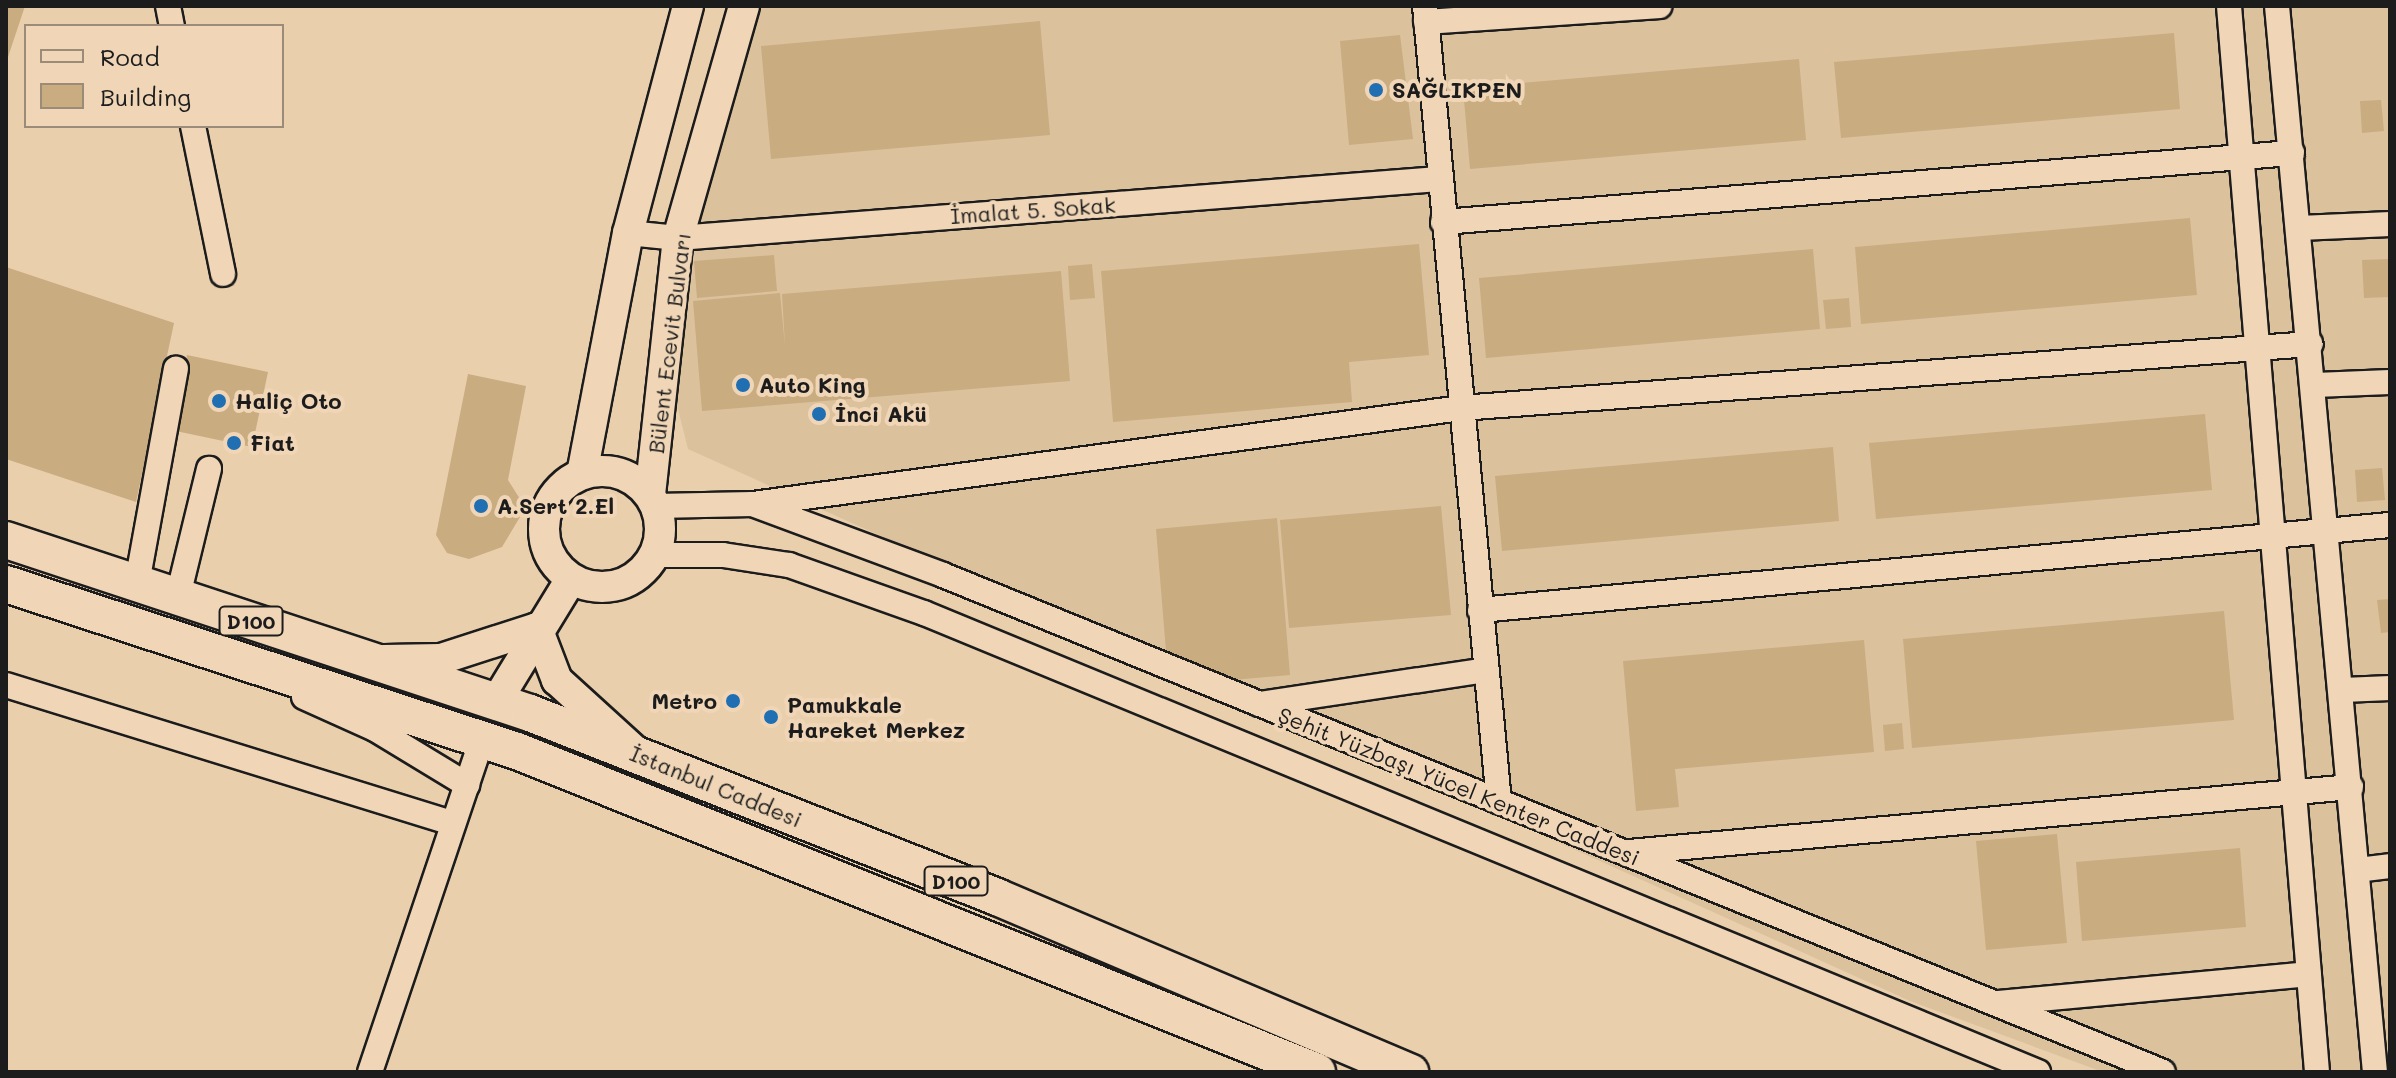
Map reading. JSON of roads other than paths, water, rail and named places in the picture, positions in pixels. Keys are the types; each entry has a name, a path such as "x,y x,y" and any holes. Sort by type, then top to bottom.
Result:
{"highway":[{"name":"İstanbul Caddesi","path":"6,540 496,702 997,897 1410,1072"},
{"name":"İstanbul Caddesi","path":"6,584 482,739 985,934 1317,1072"},
{"path":"482,739 496,702"}],"main road":[{"path":"582,474 628,233 688,6"},
{"name":"Bülent Ecevit Bulvarı","path":"652,501 678,238 744,6"},
{"path":"582,474 620,474 652,501 660,537 654,555 626,582 598,586 571,579 552,558 543,531 554,495 582,474"},
{"path":"496,702 537,628 571,579"},
{"path":"370,660 441,659 537,628"},
{"path":"537,628 557,680 641,757"}],"street":[{"path":"1499,802 1426,14 1659,6"},
{"path":"2229,6 2317,1072"},
{"path":"2277,6 2330,530 2375,1072"},
{"path":"193,128 223,274"},
{"path":"1443,222 2292,153"},
{"name":"İmalat 5. Sokak","path":"628,233 678,238 1439,179"},
{"path":"2300,228 2390,224"},
{"path":"652,501 753,504 1461,408 2255,345 2311,344"},
{"path":"137,583 176,369"},
{"path":"2315,385 2390,382"},
{"path":"178,596 209,469"},
{"name":"Şehit Yüzbaşı Yücel Kenter Caddesi","path":"753,504 1258,704 2163,1072"},
{"path":"1480,610 2390,525"},
{"name":"Şehit Yüzbaşı Yücel Kenter Caddesi","path":"654,555 723,555 789,565 924,613 2038,1072"},
{"path":"163,634 375,729 467,785"},
{"path":"1258,704 1486,670"},
{"path":"6,685 453,823"},
{"path":"2343,690 2390,688"},
{"path":"370,1072 482,739"},
{"path":"1623,853 2351,787"},
{"path":"2358,870 2390,866"},
{"path":"1994,1003 2309,974"}],"place":[{"name":"SAĞLIKPEN","path":"1376,90"},
{"name":"Auto King","path":"743,385"},
{"name":"Haliç Oto","path":"219,401"},
{"name":"İnci Akü","path":"819,414"},
{"name":"Fiat","path":"234,443"},
{"name":"A.Sert 2.El","path":"481,506"},
{"name":"Metro","path":"733,701"},
{"name":"Pamukkale Hareket Merkez","path":"771,717"}]}
